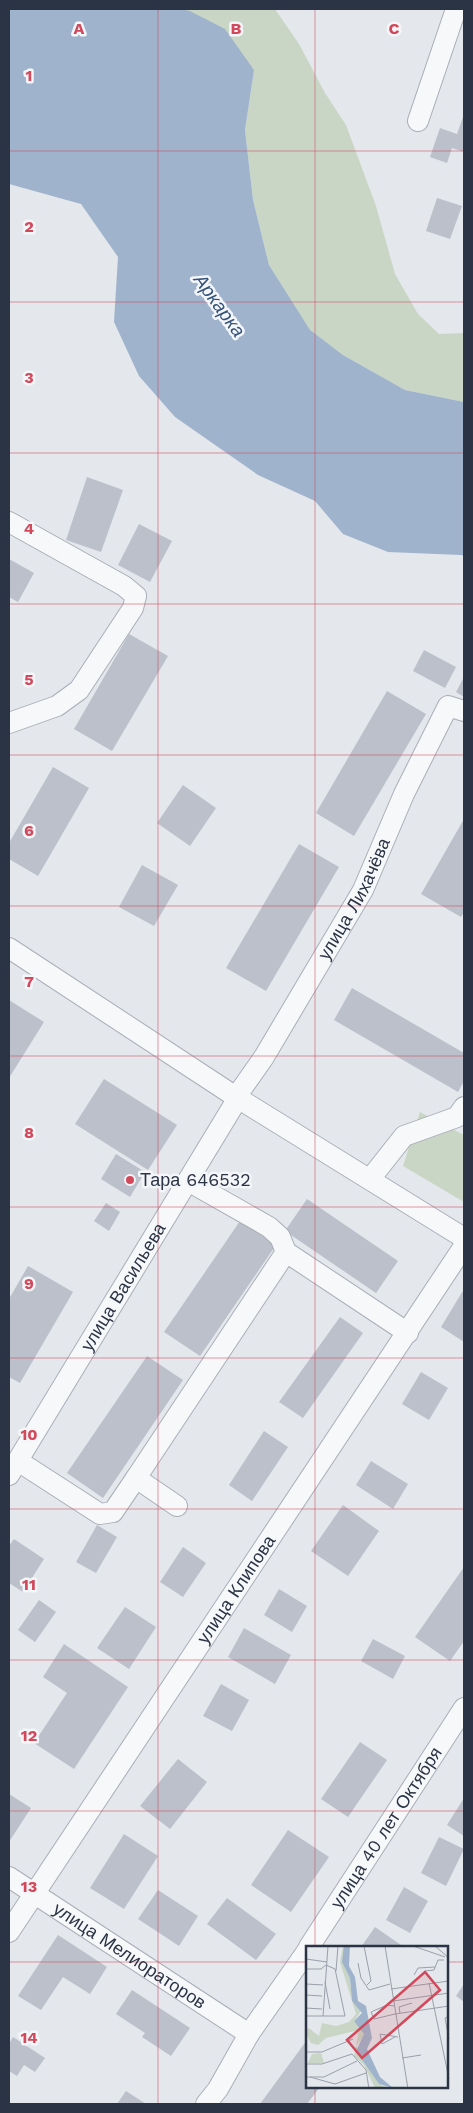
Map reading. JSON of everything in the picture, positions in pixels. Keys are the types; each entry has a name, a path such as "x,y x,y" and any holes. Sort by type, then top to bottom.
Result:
{"street":[{"path":"418,121 456,9"},
{"path":"9,522 124,586 136,596 133,608 79,690 57,706 9,723"},
{"name":"улица Лихачёва","path":"237,1097 264,1057 363,890 404,794 448,706 464,711"},
{"path":"9,948 237,1097 464,1238"},
{"name":"улица Васильева","path":"13,1468 237,1097"},
{"path":"370,1180 404,1136 457,1118 464,1106"},
{"path":"188,1181 268,1227 280,1237 286,1252 408,1333"},
{"name":"улица Клипова","path":"9,1932 464,1246"},
{"path":"13,1468 100,1514 113,1512 286,1252"},
{"path":"136,1478 177,1506"},
{"name":"улица 40 лет Октября","path":"310,1946 464,1708"},
{"name":"улица Мелиораторов","path":"9,1877 249,2034"},
{"path":"206,2104 218,2089 249,2034 306,1952"}],"green space":[{"path":"180,9 275,9 299,44 325,93 346,125 376,206 395,274 418,314 439,334 464,333 464,402 405,390 343,355 310,331 269,265 253,200 245,130 254,70"},
{"path":"420,1112 464,1135 464,1202 403,1166"}],"water":[{"name":"Аркарка","path":"9,9 180,9 190,11 225,29 254,70 245,130 253,200 269,265 310,330 343,355 405,390 464,402 464,556 388,552 343,534 315,501 258,475 175,417 139,376 114,322 118,257 81,204 9,184"}],"building":[{"path":"464,114 464,152 452,148 447,163 430,157 440,128 457,134"},
{"path":"437,198 462,206 450,239 426,231"},
{"path":"87,477 123,490 101,552 66,540"},
{"path":"139,524 172,541 150,582 118,565"},
{"path":"9,559 34,573 18,602 9,597"},
{"path":"129,634 168,656 112,751 74,729"},
{"path":"424,650 456,667 445,688 413,671"},
{"path":"464,677 464,697 456,692"},
{"path":"387,691 426,714 354,836 316,813"},
{"path":"53,767 89,788 38,876 9,859 9,843"},
{"path":"183,785 216,808 190,846 157,823"},
{"path":"464,819 464,912 461,917 421,894"},
{"path":"299,844 339,867 266,991 226,968"},
{"path":"142,865 178,885 154,926 119,907"},
{"path":"352,988 464,1053 464,1081 458,1092 334,1020"},
{"path":"9,1000 44,1022 9,1078"},
{"path":"104,1079 177,1125 148,1170 75,1124"},
{"path":"116,1154 145,1172 130,1197 101,1179"},
{"path":"307,1199 398,1261 376,1293 285,1231"},
{"path":"106,1203 120,1212 109,1231 94,1221"},
{"path":"240,1221 276,1245 200,1356 164,1332"},
{"path":"28,1266 73,1292 20,1383 9,1377 9,1299"},
{"path":"464,1289 464,1342 441,1327"},
{"path":"340,1317 363,1333 303,1418 279,1402"},
{"path":"147,1356 183,1380 103,1498 67,1473"},
{"path":"421,1372 448,1388 429,1420 402,1404"},
{"path":"264,1431 288,1447 252,1501 229,1485"},
{"path":"371,1461 408,1484 393,1509 356,1485"},
{"path":"343,1505 379,1531 348,1576 311,1551"},
{"path":"97,1525 117,1537 96,1573 76,1562"},
{"path":"14,1539 44,1559 23,1592 9,1583 9,1546"},
{"path":"183,1547 206,1563 183,1597 160,1582"},
{"path":"464,1567 464,1641 450,1661 415,1637"},
{"path":"279,1589 307,1606 292,1632 264,1615"},
{"path":"39,1600 56,1612 35,1642 18,1630"},
{"path":"125,1607 156,1627 129,1669 97,1648"},
{"path":"244,1628 291,1655 275,1684 228,1657"},
{"path":"373,1639 405,1656 393,1679 361,1661"},
{"path":"64,1644 128,1687 74,1769 34,1743 67,1693 43,1677"},
{"path":"221,1684 249,1700 232,1731 203,1716"},
{"path":"360,1742 387,1760 348,1817 321,1799"},
{"path":"178,1759 207,1782 170,1829 140,1806"},
{"path":"9,1794 31,1808 9,1842"},
{"path":"464,1798 464,1836 447,1825"},
{"path":"288,1830 329,1857 291,1912 251,1885"},
{"path":"124,1834 158,1856 124,1909 90,1888"},
{"path":"439,1837 464,1849 446,1886 421,1873"},
{"path":"404,1887 428,1901 410,1933 386,1920"},
{"path":"158,1890 198,1916 179,1946 138,1919"},
{"path":"227,1898 276,1934 256,1960 207,1924"},
{"path":"375,1927 403,1946 362,1946"},
{"path":"58,1935 107,1967 90,1994 63,1977 41,2010 18,1996"},
{"path":"464,1984 464,2002 456,1996"},
{"path":"132,1990 190,2028 171,2056 142,2037 145,2033 116,2014"},
{"path":"13,2037 45,2058 35,2072 24,2065 17,2076 9,2071 9,2044"},
{"path":"306,2041 306,2088 319,2088 307,2104 260,2104"},
{"path":"126,2091 146,2104 117,2104"}],"place":[{"name":"Тара 646532","path":"130,1180"}]}
